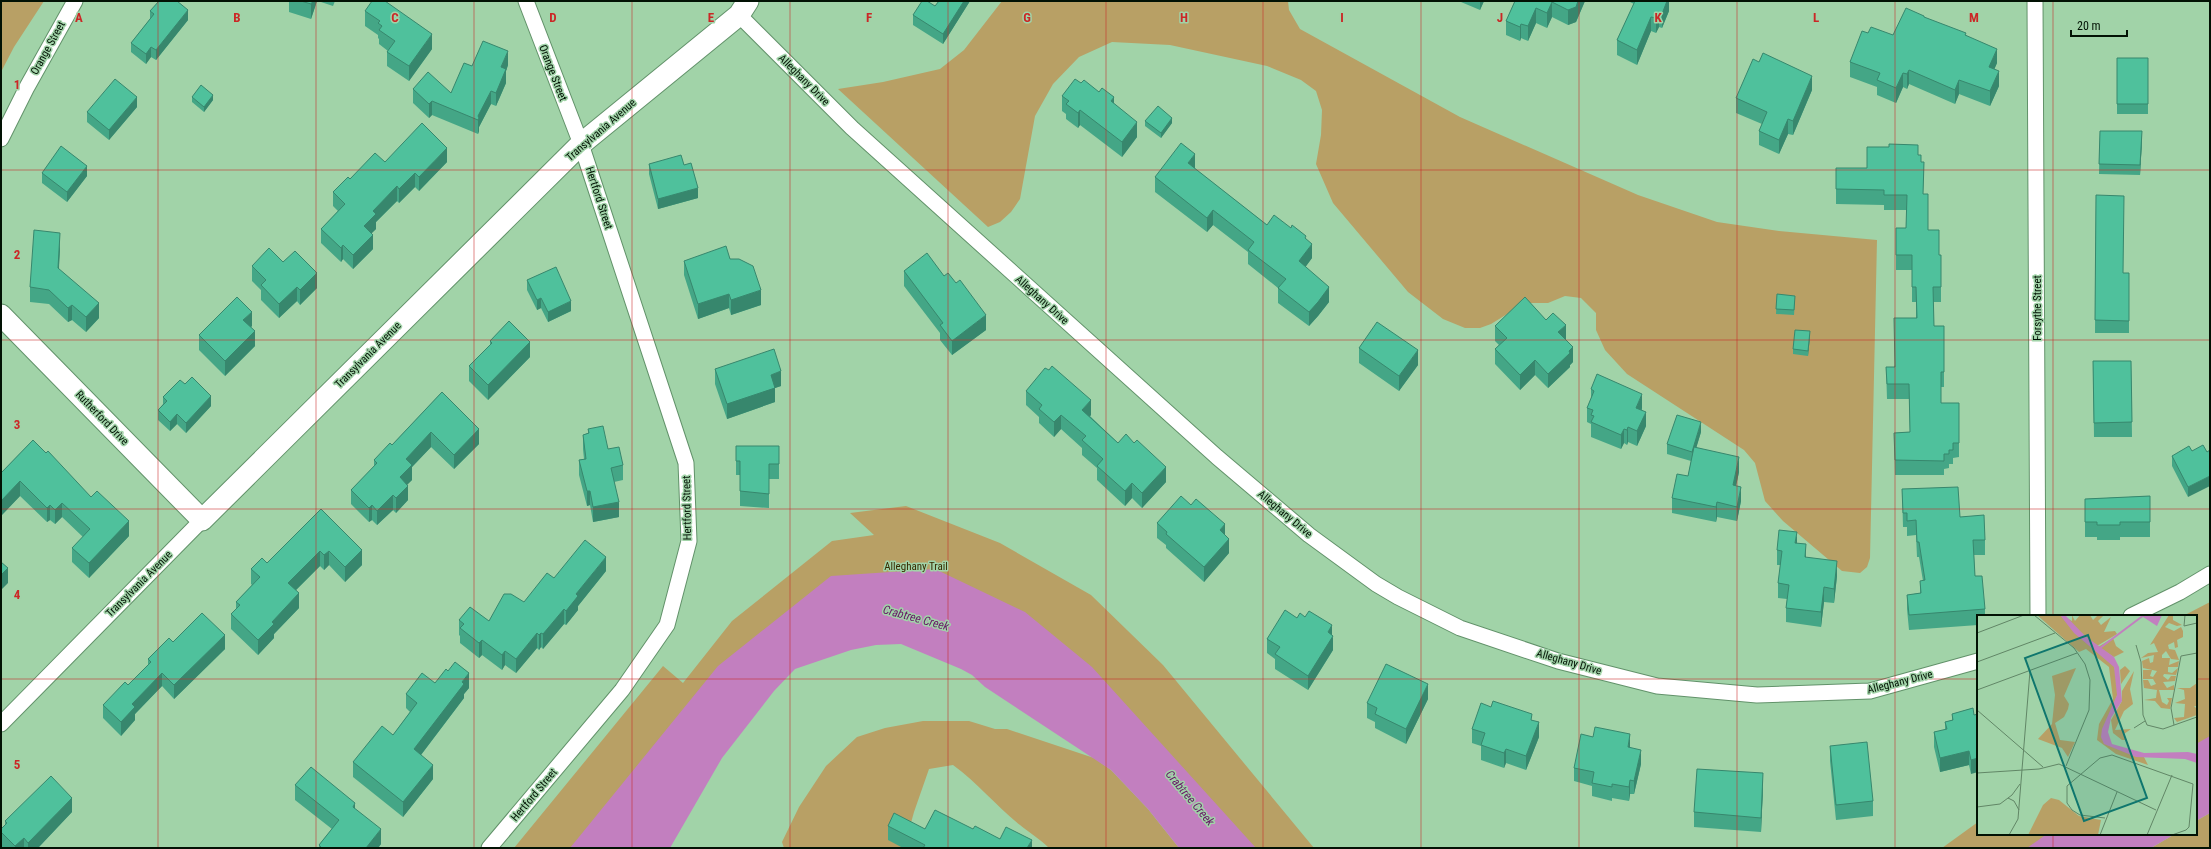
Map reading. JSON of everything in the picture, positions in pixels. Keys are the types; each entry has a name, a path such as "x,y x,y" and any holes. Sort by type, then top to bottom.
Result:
{"street":[{"name":"Orange Street","path":"1,139 27,87 75,1"},
{"name":"Orange Street","path":"526,1 581,144"},
{"name":"Forsythe Street","path":"2035,1 2038,615"},
{"name":"Transylvania Avenue","path":"1,724 202,520 581,144 743,8"},
{"name":"Alleghany Drive","path":"743,8 852,128 1217,457 1309,535 1376,584 1398,597 1460,628 1558,661 1656,686 1757,695 1870,691 1977,661"},
{"name":"Hertford Street","path":"489,848 622,690 666,625 689,541 686,463 581,144"},
{"name":"Rutherford Drive","path":"1,315 202,520"},
{"path":"2133,615 2180,592 2210,574"}],"green space":[{"path":"1,1 44,1 14,47 1,72"},
{"path":"1002,1 1288,1 1289,10 1300,29 1460,117 1638,195 1717,222 1779,231 1877,240 1870,558 1867,567 1860,573 1842,571 1783,521 1765,501 1755,463 1744,450 1627,374 1605,350 1596,330 1596,313 1581,298 1565,296 1548,303 1525,303 1491,324 1480,328 1465,328 1443,319 1408,292 1333,203 1316,164 1321,135 1322,110 1316,91 1301,80 1267,66 1170,45 1112,42 1079,57 1053,84 1035,116 1020,199 1011,212 1000,222 988,227 838,89 883,82 940,69 964,50"},
{"name":"Alleghany Trail","path":"906,506 1000,543 1091,595 1163,665 1314,848 1204,848 1099,728 879,611 770,663 632,848 514,848 663,666 683,683 732,621 832,541 874,535 850,513"},
{"path":"2210,602 2210,773 2197,780 2197,615 2185,615"},
{"path":"923,721 969,721 995,729 1007,729 1094,758 1111,770 1148,809 1179,848 1049,848 1011,818 953,765 929,769 914,812 904,848 784,848 782,842 799,807 826,766 857,737 885,728"},
{"path":"2210,813 2210,848 2151,848 2173,835 2197,835 2197,820"},
{"path":"1977,823 1977,835 2096,835 2077,848 1942,848"}],"water":[{"name":"Crabtree Creek","path":"935,569 1025,612 1092,667 1256,848 1179,848 1148,809 1111,770 985,687 972,675 901,644 876,645 851,650 795,669 774,691 722,758 670,848 570,848 718,666 831,576"},
{"path":"2210,736 2210,813 2197,820 2197,743"},
{"path":"2046,835 2173,835 2151,848 2027,848"}],"building":[{"path":"159,1 177,1 188,10 156,50 151,47 146,54 131,43 154,14 150,11"},
{"path":"301,1 313,1 311,4"},
{"path":"372,1 385,1 432,34 409,66 387,52 395,41 379,30 382,26 378,23 380,21 365,11"},
{"path":"922,1 927,1 935,6 939,1 964,1 943,34 913,15"},
{"path":"1515,1 1578,1 1576,7 1568,10 1552,2 1547,13 1536,8 1528,26 1521,24 1520,27 1506,21"},
{"path":"1635,1 1667,1 1662,14 1659,13 1656,18 1651,17 1637,50 1617,40"},
{"path":"1906,8 1924,17 1966,33 1965,35 1997,49 1989,67 1999,71 1990,91 1959,80 1955,90 1909,70 1907,74 1903,73 1896,88 1877,80 1880,73 1850,62 1862,31 1868,33 1871,27 1893,35"},
{"path":"483,41 508,51 501,67 506,69 496,93 491,91 478,116 478,120 432,101 429,104 413,89 428,72 451,93 464,63 472,66"},
{"path":"1763,53 1812,76 1793,121 1788,119 1779,140 1759,131 1767,112 1736,98 1753,59 1759,62"},
{"path":"2117,58 2148,58 2148,104 2117,104"},
{"path":"115,79 137,97 109,130 87,112"},
{"path":"1075,79 1081,83 1084,80 1099,92 1102,88 1114,97 1111,101 1137,122 1122,142 1080,110 1078,113 1066,104 1069,101 1062,96"},
{"path":"201,85 213,95 204,107 192,97"},
{"path":"1158,106 1172,118 1161,133 1145,121"},
{"path":"422,123 447,148 419,177 415,173 399,189 397,186 373,211 376,214 364,226 373,235 353,255 343,245 341,248 321,229 345,204 333,192 348,177 350,179 375,153 385,162"},
{"path":"2100,131 2142,131 2140,165 2099,164"},
{"path":"1181,143 1195,154 1188,163 1267,225 1274,215 1291,228 1292,225 1306,236 1305,238 1312,244 1299,261 1329,287 1309,312 1278,288 1286,279 1248,250 1254,242 1213,210 1207,218 1155,177"},
{"path":"1889,144 1918,145 1918,155 1921,155 1921,162 1924,162 1923,194 1928,194 1928,230 1939,230 1941,287 1933,287 1934,326 1944,326 1944,372 1941,372 1941,403 1959,403 1959,443 1953,443 1953,450 1949,450 1949,454 1944,454 1944,461 1895,460 1894,433 1910,432 1909,384 1887,384 1886,367 1895,367 1894,318 1917,318 1916,287 1912,287 1912,255 1896,255 1896,228 1906,228 1907,195 1884,195 1884,190 1836,189 1836,168 1867,168 1867,147 1889,147"},
{"path":"61,146 87,166 67,192 42,173"},
{"path":"681,155 684,165 691,163 698,188 658,199 649,164"},
{"path":"2096,195 2124,196 2123,273 2129,273 2129,321 2095,320"},
{"path":"34,230 60,233 58,268 99,303 86,317 72,305 68,308 49,290 30,287"},
{"path":"726,246 730,259 739,259 753,266 761,290 731,300 729,294 698,304 684,261"},
{"path":"269,248 283,262 295,251 317,273 300,290 297,287 279,304 261,285 266,280 252,266"},
{"path":"927,253 944,276 948,273 956,283 960,280 986,315 952,341 940,325 943,323 904,271"},
{"path":"556,267 571,301 548,312 541,298 537,300 527,280"},
{"path":"1777,294 1795,296 1794,310 1776,309"},
{"path":"237,297 252,312 243,320 255,331 225,361 199,335"},
{"path":"1525,297 1546,320 1553,313 1566,325 1558,332 1573,347 1569,351 1570,353 1548,374 1535,360 1520,375 1495,349 1507,338 1495,326"},
{"path":"509,321 530,342 488,385 469,366 492,343 490,341"},
{"path":"1377,322 1418,350 1399,376 1359,348"},
{"path":"1795,330 1810,331 1808,351 1793,349"},
{"path":"774,349 781,371 771,375 775,388 727,404 715,369"},
{"path":"2093,361 2131,361 2132,422 2094,423"},
{"path":"1052,366 1091,400 1082,410 1118,443 1126,434 1134,443 1137,440 1166,467 1142,493 1132,483 1125,491 1097,466 1103,459 1082,440 1086,436 1061,415 1054,422 1039,409 1042,405 1026,391 1045,368 1049,370"},
{"path":"1597,374 1642,394 1636,408 1646,412 1637,431 1628,427 1627,430 1624,429 1621,435 1591,422 1594,416 1591,415 1593,410 1587,408 1594,391 1591,389"},
{"path":"192,377 211,396 186,423 177,414 170,422 158,410 167,401 163,397 180,380 185,384"},
{"path":"442,392 479,429 454,455 431,432 406,459 412,465 400,477 408,486 396,498 393,495 377,511 372,505 369,508 351,490 377,463 374,460 390,443 392,445"},
{"path":"1677,415 1701,422 1692,452 1667,444"},
{"path":"603,426 608,449 619,447 623,465 611,468 619,502 593,507 590,491 587,491 579,460 586,459 583,435 589,433 588,429"},
{"path":"33,440 46,453 48,451 91,497 97,491 129,521 89,563 72,548 90,529 62,503 55,510 50,505 47,508 20,481 1,501 1,473"},
{"path":"2203,445 2207,452 2210,450 2210,476 2188,487 2172,456 2189,446 2192,451"},
{"path":"736,446 779,446 779,464 769,464 769,494 740,491 740,461 736,461"},
{"path":"1694,447 1739,457 1733,485 1741,487 1737,507 1717,502 1716,507 1672,498 1677,474 1688,476"},
{"path":"1958,487 1960,517 1984,515 1985,540 1973,540 1975,576 1982,576 1985,609 1909,615 1907,595 1921,593 1920,581 1925,580 1919,542 1917,542 1916,520 1907,521 1907,513 1903,513 1902,489"},
{"path":"1181,496 1191,505 1196,499 1225,524 1220,530 1229,539 1204,567 1166,534 1167,532 1157,523"},
{"path":"2150,496 2150,522 2120,522 2120,525 2097,525 2097,522 2085,522 2085,499"},
{"path":"321,509 362,550 345,567 329,551 324,555 320,551 288,583 299,593 272,622 274,624 258,640 231,614 240,605 236,602 260,577 251,569 262,558 267,563"},
{"path":"1779,530 1797,532 1795,543 1806,544 1805,557 1837,561 1834,589 1824,587 1821,612 1786,608 1789,585 1778,583 1782,551 1777,550"},
{"path":"585,540 606,557 576,594 578,596 566,611 564,609 543,634 541,633 539,635 537,633 516,659 505,651 502,655 482,640 479,643 460,628 464,624 459,620 470,607 489,621 504,594 511,594 524,602 547,573 554,578"},
{"path":"1,562 8,568 1,575"},
{"path":"1285,610 1297,618 1300,613 1305,617 1309,611 1332,625 1328,632 1333,636 1308,676 1275,654 1280,647 1267,639"},
{"path":"202,613 225,635 174,685 162,673 132,704 135,707 121,722 103,705 125,682 128,685 151,662 148,659 169,638 173,642"},
{"path":"455,662 469,673 462,682 464,684 414,749 433,765 403,802 353,762 382,726 393,735 417,703 406,694 422,673 435,683 446,669 448,671"},
{"path":"1386,664 1428,684 1406,729 1375,714 1377,708 1367,703"},
{"path":"1493,701 1532,714 1531,720 1539,722 1526,756 1506,749 1504,753 1481,745 1485,733 1472,729 1481,703 1491,707"},
{"path":"1973,708 1974,715 1977,714 1977,758 1971,760 1969,751 1940,758 1934,732 1947,729 1945,722 1953,720 1952,714"},
{"path":"1595,727 1630,734 1628,747 1641,750 1634,781 1630,780 1629,787 1612,784 1612,787 1592,783 1594,772 1574,768 1581,734 1593,737"},
{"path":"1867,742 1873,801 1836,805 1830,746"},
{"path":"311,767 355,803 353,807 381,829 366,848 322,848 319,845 339,820 295,785"},
{"path":"1697,769 1763,773 1761,818 1694,812"},
{"path":"51,776 72,798 28,843 24,838 15,846 1,832 1,829 7,823 5,821"},
{"path":"935,810 973,829 975,826 1000,839 1006,827 1032,840 1027,848 923,848 925,845 888,826 894,813 925,829"}]}
